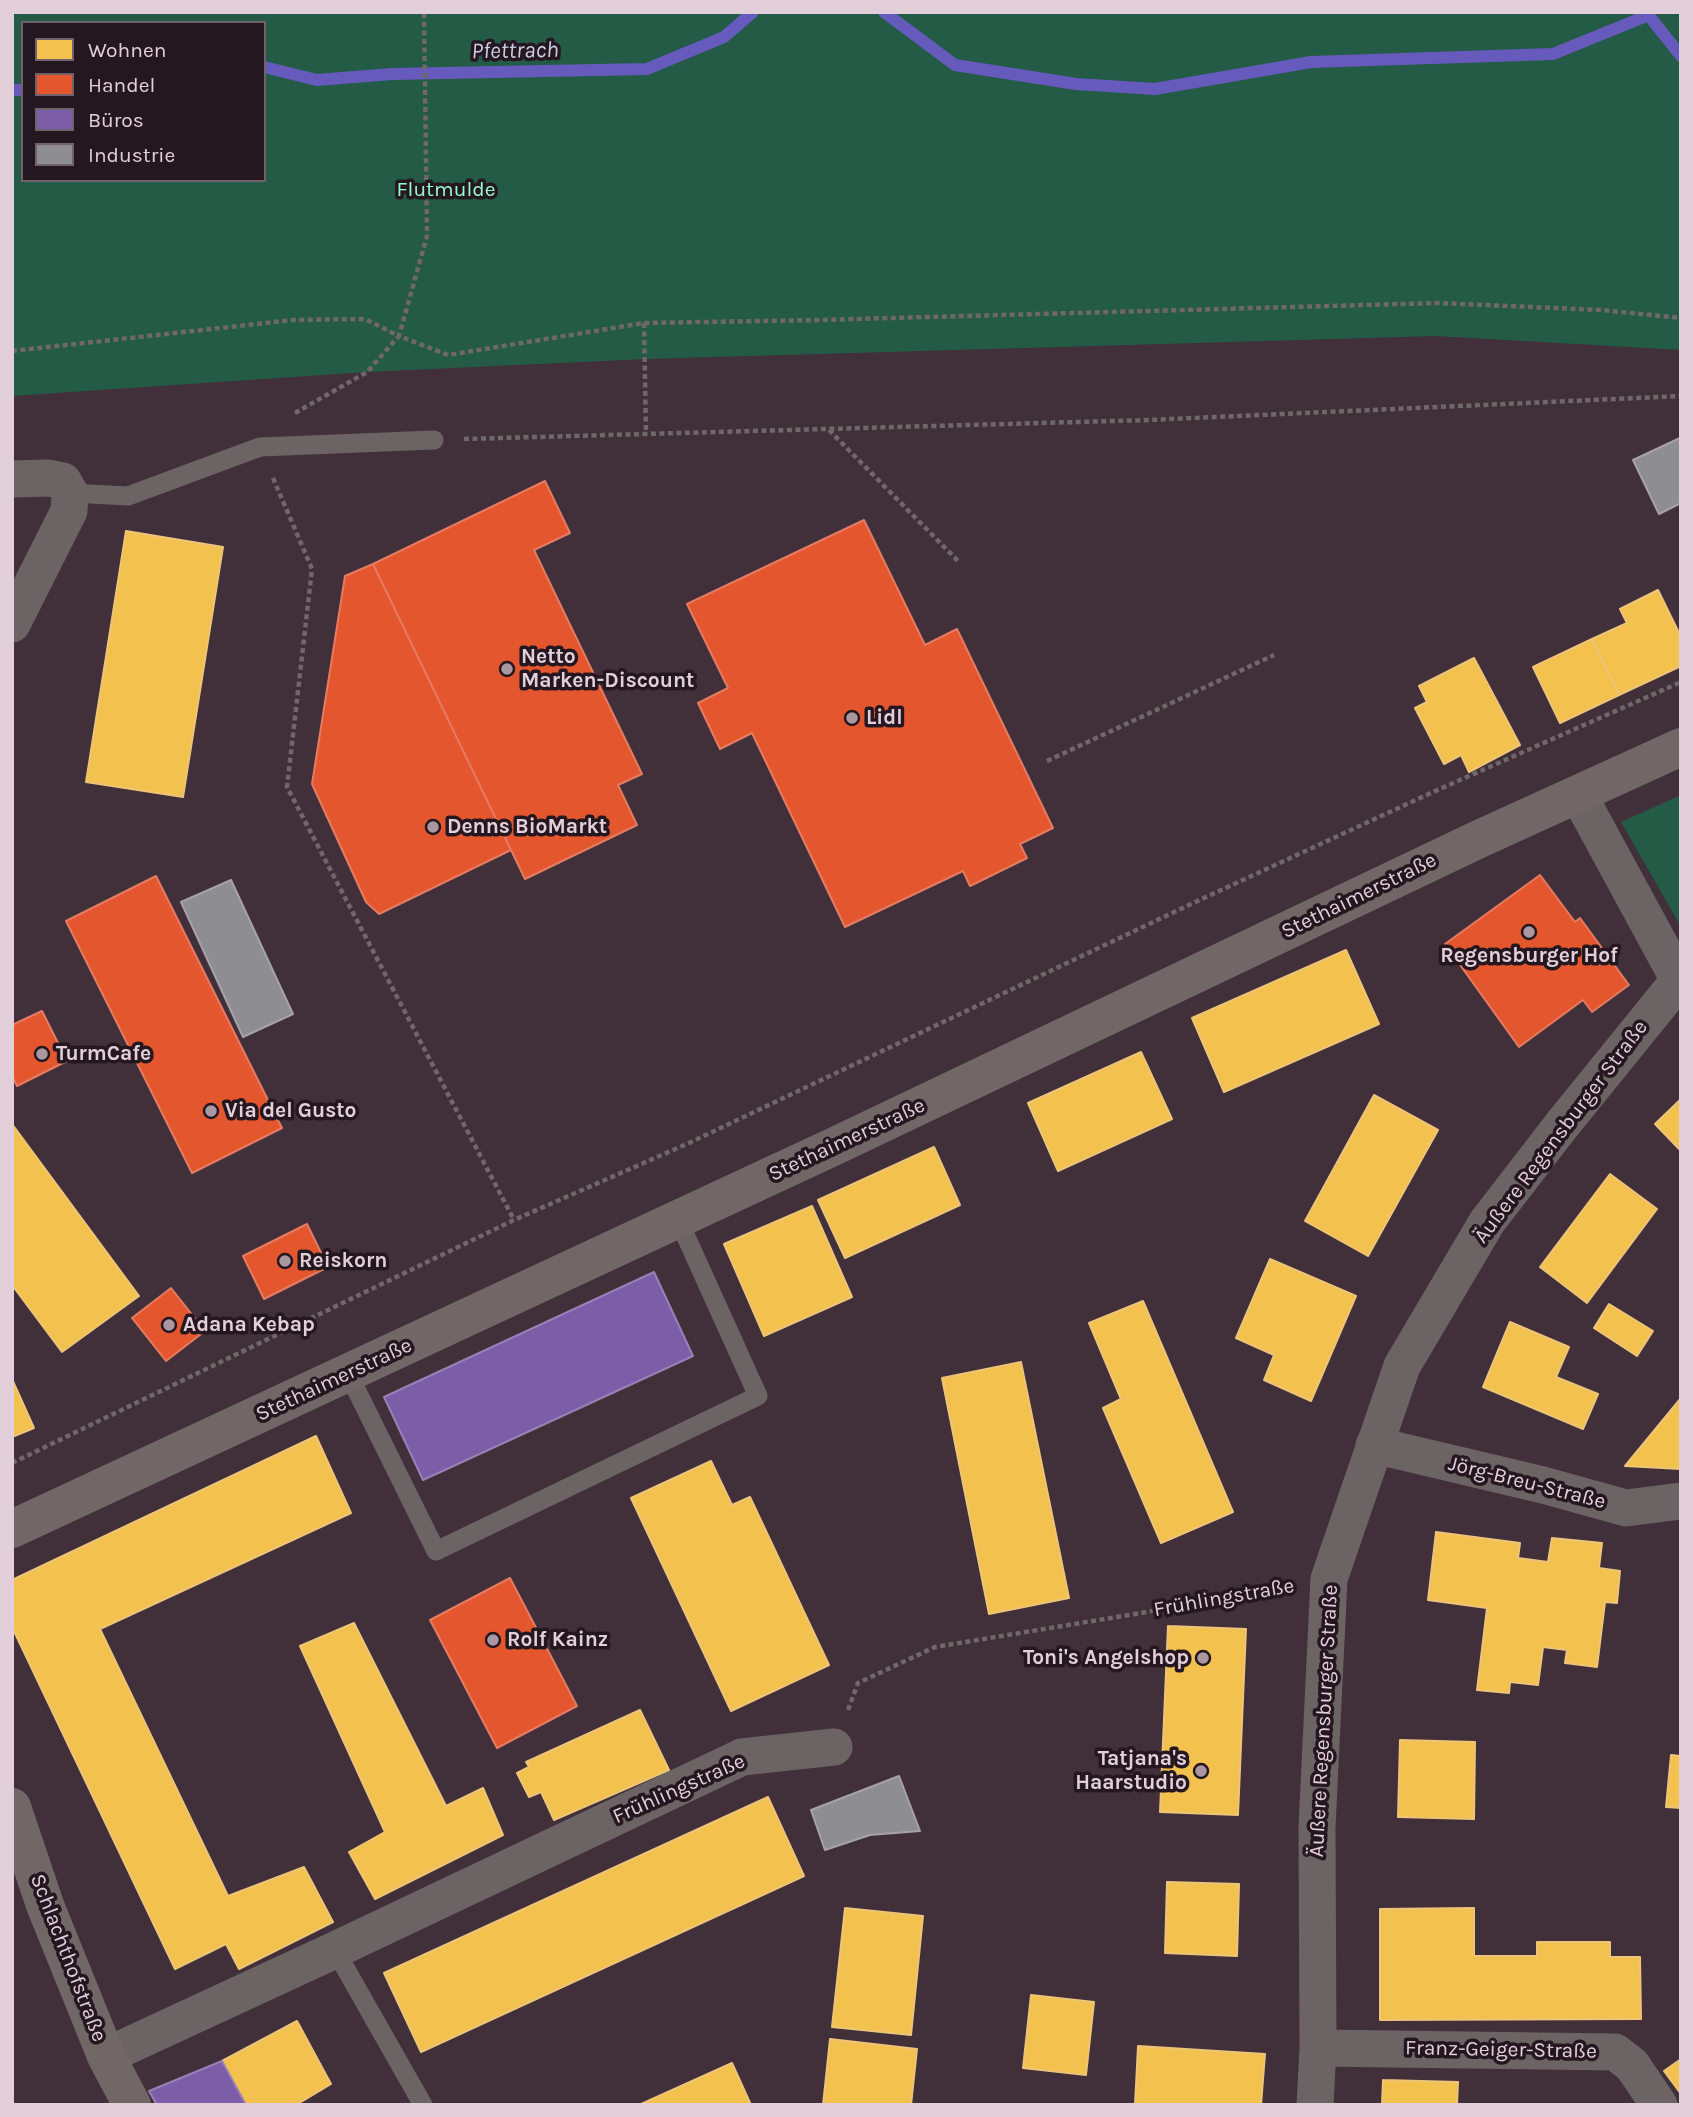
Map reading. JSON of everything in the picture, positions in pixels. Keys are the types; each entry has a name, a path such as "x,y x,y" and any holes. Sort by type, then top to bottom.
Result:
{"main road":[{"name":"Stethaimerstraße","path":"12,1529 835,1146 1465,845 1681,747"},
{"name":"Schlachthofstraße","path":"12,1807 45,1905 127,2103"}],"street":[{"path":"12,479 50,478 63,481 70,493 69,510 12,624"},
{"path":"1578,794 1680,979"},
{"name":"Äußere Regensburger Straße","path":"1315,2105 1318,2048 1317,1827 1329,1579 1402,1366 1487,1222 1680,979"},
{"name":"Jörg-Breu-Straße","path":"1374,1445 1543,1485 1626,1508 1681,1501"},
{"name":"Frühlingstraße","path":"106,2056 742,1757 834,1747"},
{"name":"Franz-Geiger-Straße","path":"1318,2048 1615,2052 1632,2065 1659,2105"}],"lane":[{"path":"70,493 128,496 260,447 434,440"},
{"path":"348,1373 436,1551 758,1396 678,1219"},
{"path":"335,1950 423,2105"}],"path":[{"path":"399,336 427,236 424,12"},
{"path":"12,351 293,320 365,318 399,336 447,355 644,323 1438,303 1601,310 1681,318"},
{"path":"644,323 646,434"},
{"path":"434,440 1163,419 1681,396"},
{"path":"828,429 958,561"},
{"path":"260,447 312,569 287,787 514,1220"},
{"path":"1047,761 1273,655"},
{"path":"12,1463 514,1220 689,1143 1433,792 1681,682"},
{"name":"Frühlingstraße","path":"834,1747 858,1683 935,1647 1329,1579"}],"green space":[{"name":"Flutmulde","path":"12,12 1681,12 1681,350 1436,336 646,359 367,372 12,396"},
{"path":"1681,795 1681,927 1621,822"}],"building: Wohnen":[{"path":"126,531 223,547 183,797 86,782"},
{"path":"1658,590 1681,637 1681,666 1619,695 1592,639 1627,623 1620,609"},
{"path":"1592,639 1619,695 1560,723 1533,667"},
{"path":"1474,658 1520,745 1469,772 1461,755 1444,764 1415,708 1427,702 1419,686"},
{"path":"1346,950 1379,1024 1224,1092 1192,1018"},
{"path":"1141,1052 1172,1119 1058,1171 1028,1103"},
{"path":"1374,1095 1438,1130 1368,1256 1305,1221"},
{"path":"1681,1099 1681,1151 1655,1124"},
{"path":"12,1124 139,1296 62,1352 12,1285"},
{"path":"934,1147 960,1205 845,1258 818,1200"},
{"path":"1610,1174 1657,1209 1587,1303 1540,1267"},
{"path":"812,1206 852,1297 764,1336 724,1244"},
{"path":"1270,1259 1356,1296 1311,1401 1264,1380 1274,1355 1236,1338"},
{"path":"1143,1301 1233,1512 1161,1543 1103,1408 1121,1399 1089,1323"},
{"path":"1609,1304 1653,1331 1637,1356 1594,1328"},
{"path":"1510,1322 1569,1347 1556,1377 1598,1394 1583,1429 1483,1387"},
{"path":"1021,1362 1069,1598 989,1614 942,1378"},
{"path":"12,1379 34,1428 12,1437"},
{"path":"1681,1398 1681,1469 1625,1466"},
{"path":"316,1436 351,1513 100,1629 228,1896 304,1867 333,1922 239,1969 226,1944 175,1969 12,1627 12,1580"},
{"path":"711,1461 732,1505 750,1497 829,1665 731,1711 631,1498"},
{"path":"1436,1532 1520,1543 1518,1558 1548,1562 1552,1538 1602,1543 1599,1568 1620,1571 1617,1603 1605,1602 1597,1667 1565,1663 1567,1650 1543,1647 1538,1685 1510,1682 1509,1693 1477,1690 1487,1608 1428,1600"},
{"path":"354,1623 446,1806 483,1788 503,1835 375,1899 349,1852 385,1832 300,1646"},
{"path":"1168,1626 1246,1629 1238,1815 1160,1812"},
{"path":"640,1710 669,1770 554,1820 541,1792 529,1797 517,1773 529,1767 526,1762"},
{"path":"1400,1740 1475,1742 1474,1819 1398,1817"},
{"path":"1671,1755 1681,1756 1681,1808 1666,1807"},
{"path":"768,1797 804,1876 421,2052 384,1973"},
{"path":"1167,1882 1239,1884 1237,1956 1165,1953"},
{"path":"845,1908 923,1916 911,2035 832,2027"},
{"path":"1474,1908 1474,1956 1537,1956 1537,1942 1610,1942 1610,1957 1640,1957 1641,2019 1380,2020 1380,1909"},
{"path":"1031,1995 1094,2002 1086,2075 1023,2068"},
{"path":"297,2021 331,2084 296,2105 246,2105 222,2061"},
{"path":"830,2039 917,2049 911,2105 823,2105"},
{"path":"1138,2046 1265,2054 1261,2105 1135,2105"},
{"path":"1681,2059 1681,2094 1664,2071"},
{"path":"732,2063 751,2105 639,2105"},
{"path":"1383,2080 1458,2082 1457,2105 1382,2105"}],"building: Handel":[{"name":"Netto Marken-Discount","path":"545,481 570,533 534,550 642,774 618,785 637,825 525,879 373,564"},
{"name":"Lidl","path":"864,520 925,645 957,629 1053,828 1020,844 1027,858 970,886 963,871 845,927 752,733 720,749 698,703 728,688 687,604"},
{"path":"373,564 511,850 379,914 366,902 312,784 345,576"},
{"path":"1540,875 1575,922 1580,918 1629,985 1592,1012 1583,1000 1519,1047 1445,944"},
{"path":"156,876 282,1128 192,1173 66,921"},
{"path":"42,1011 67,1061 17,1086 12,1076 12,1025"},
{"name":"Reiskorn","path":"307,1224 328,1267 264,1299 243,1256"},
{"name":"Adana Kebap","path":"171,1288 205,1331 166,1361 132,1318"},
{"path":"510,1578 577,1706 497,1748 430,1620"}],"building: Büros":[{"path":"654,1272 693,1356 423,1480 384,1397"},
{"path":"222,2061 246,2105 157,2105 149,2091"}],"building: Industrie":[{"path":"1680,438 1681,503 1659,514 1633,460"},
{"path":"231,880 293,1014 243,1037 181,902"},
{"path":"899,1776 920,1831 870,1835 825,1850 811,1810"}],"waterway":[{"name":"Pfettrach","path":"266,67 317,80 392,74 647,69 724,37 753,12"},
{"path":"884,12 955,65 1076,84 1155,89 1311,62 1553,54 1649,15"},
{"name":"Pfettrach","path":"1646,12 1681,56"},
{"name":"Pfettrach","path":"12,90 21,90"}],"place":[{"name":"Netto Marken-Discount","path":"507,669"},
{"name":"Lidl","path":"852,718"},
{"name":"Denns BioMarkt","path":"433,827"},
{"name":"Regensburger Hof","path":"1529,932"},
{"name":"TurmCafe","path":"42,1054"},
{"name":"Via del Gusto","path":"211,1111"},
{"name":"Reiskorn","path":"285,1261"},
{"name":"Adana Kebap","path":"169,1325"},
{"name":"Rolf Kainz","path":"493,1640"},
{"name":"Toni's Angelshop","path":"1203,1658"},
{"name":"Tatjana's Haarstudio","path":"1201,1771"}]}
